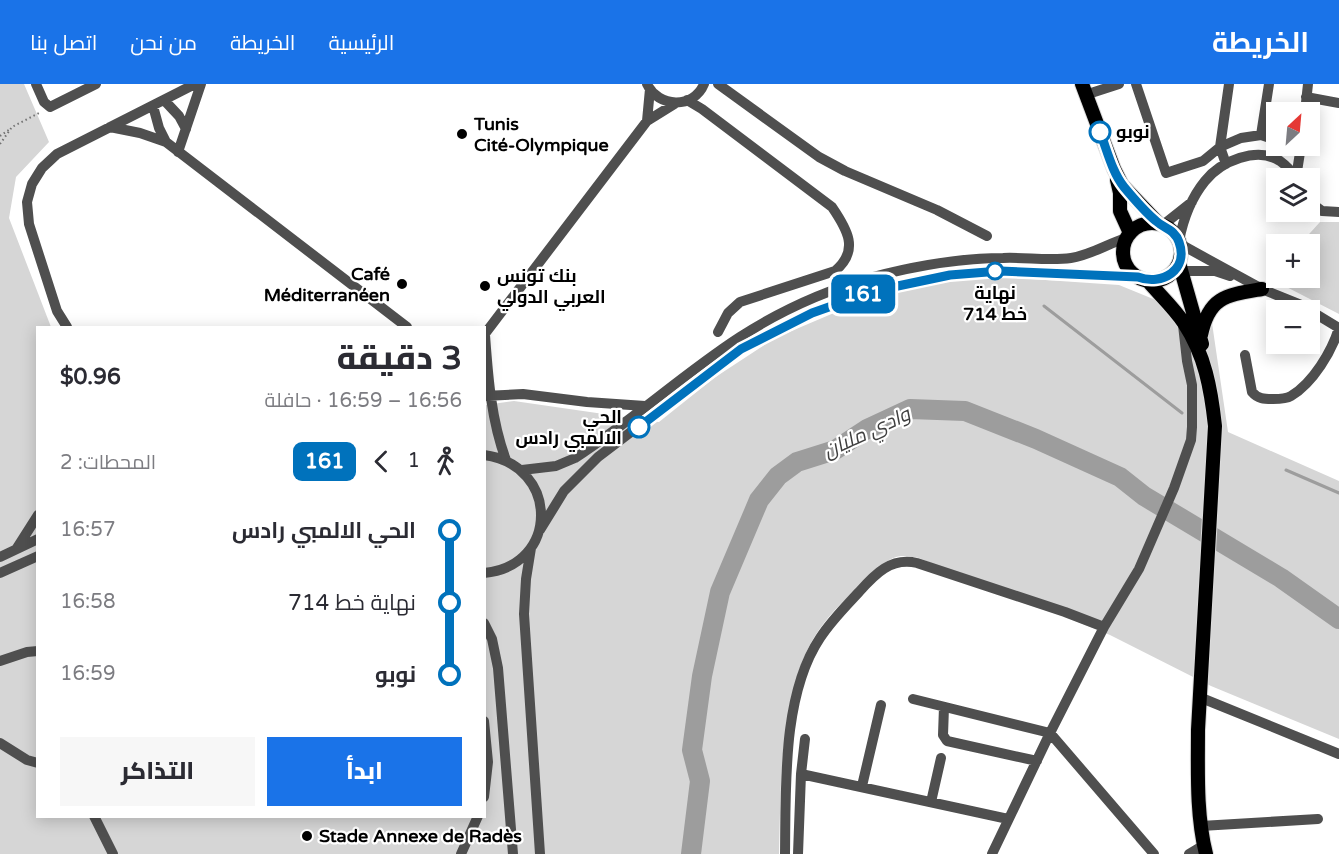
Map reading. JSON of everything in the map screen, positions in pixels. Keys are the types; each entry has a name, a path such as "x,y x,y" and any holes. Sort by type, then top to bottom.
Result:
{"main road":[{"path":"1083,90 1122,185 1161,224 1175,234 1179,242 1181,254 1178,268 1206,355 1205,366"},
{"path":"1114,169 1120,192 1120,211 1128,236"},
{"path":"1161,224 1143,224 1128,236 1124,247 1126,264 1183,321 1205,366 1211,391 1215,426 1199,692 1198,774 1204,850"},
{"path":"1142,278 1163,279 1178,268"},
{"path":"1200,337 1204,320 1210,308 1217,302 1237,293 1262,289"}],"street":[{"path":"36,84 44,102 50,107 96,84"},
{"path":"66,326 57,311 28,224 27,202 32,184 42,168 57,154 195,84"},
{"path":"178,152 201,84"},
{"path":"486,334 647,121 676,103 693,98 704,84"},
{"path":"718,84 819,157 845,171 937,210 987,236"},
{"path":"1083,90 1119,84"},
{"path":"1136,84 1166,173 1203,161 1220,147 1241,138 1261,135 1266,137"},
{"path":"1226,164 1220,147 1229,84"},
{"path":"1261,135 1269,84"},
{"path":"1306,102 1308,84"},
{"path":"649,87 658,98 676,103"},
{"path":"647,121 649,87"},
{"path":"1306,97 1339,103"},
{"path":"164,100 186,129"},
{"path":"687,100 832,207 846,227 849,243 844,263 835,271 740,302 728,313 718,332"},
{"path":"153,106 159,128 166,142"},
{"path":"110,127 146,134 166,142 406,326"},
{"path":"1245,355 1252,392 1256,397 1266,399 1292,396 1323,362 1334,343 1339,328 1301,305 1262,289 1179,242 1192,202 1205,181 1226,164 1250,156 1269,156 1280,161 1287,168"},
{"path":"1161,224 1192,202"},
{"path":"1320,210 1339,212"},
{"path":"522,470 556,466 575,458 749,332 801,304 840,288 898,271 947,261 1069,258 1086,255 1128,236"},
{"path":"1178,268 1215,271 1245,280"},
{"path":"486,573 504,570 519,561 531,548 560,497 598,457 741,349 812,313 874,291 950,275 1000,271 1142,278"},
{"path":"992,854 1104,627 1138,570 1174,488 1187,451 1192,427 1192,385 1183,321"},
{"path":"486,355 488,396 499,442 506,460"},
{"path":"488,396 524,394 645,406"},
{"path":"486,455 506,460 522,470 535,487 542,508 540,530"},
{"path":"16,549 36,518"},
{"path":"0,557 36,540"},
{"path":"531,548 524,614 540,854"},
{"path":"0,573 36,557"},
{"path":"784,854 790,739 802,677 826,630 879,573 900,561 917,563 1104,627"},
{"path":"486,627 492,639 498,668 513,854"},
{"path":"0,661 36,651"},
{"path":"1199,692 1339,754"},
{"path":"913,699 1050,733 1154,854"},
{"path":"861,786 881,705"},
{"path":"944,707 943,735 947,741 1037,761"},
{"path":"798,854 801,774 805,739"},
{"path":"486,741 488,762 486,780"},
{"path":"0,743 27,760 36,762"},
{"path":"931,802 941,758"},
{"path":"801,774 1008,819"},
{"path":"95,818 113,854"},
{"path":"461,854 477,818"},
{"path":"1202,826 1318,819"},
{"path":"1189,854 1204,850"}],"path":[{"path":"0,136 50,107"},
{"path":"0,144 12,127"}],"shaded area":[{"path":"0,84 24,84 49,142 16,177 9,218 51,326 36,326 36,818 486,818 486,405 514,401 659,422 714,378 775,338 848,307 900,290 951,281 1002,277 1119,285 1212,323 1228,432 1339,481 1339,739 1211,686 1110,635 919,558 901,556 889,560 877,569 840,605 819,629 803,659 794,685 784,742 779,854 0,854"},
{"path":"1320,222 1339,222 1339,314 1320,304 1320,300 1312,300 1288,288 1320,288 1320,234 1309,234"}],"waterway":[{"path":"1044,306 1182,413"},
{"name":"وادي مليان","path":"691,854 700,781 692,750 702,676 720,592 759,500 778,476 797,462 835,450 867,429 910,409 965,411 1036,439 1120,477 1144,496 1281,578 1339,619"},
{"path":"1286,470 1339,493"}],"bus line":[{"name":"161","path":"639,427 741,349 812,313 874,291 950,275 1000,271 1163,279 1174,271 1179,263 1181,254 1179,240 1169,229 1159,224 1122,185 1100,132"}],"place":[{"name":"نوبو","path":"1100,132"},
{"name":"Tunis Cité-Olympique","path":"462,134"},
{"name":"نهاية خط 714","path":"995,271"},
{"name":"Café Méditerranéen","path":"402,284"},
{"name":"بنك تونس العربي الدولي","path":"485,286"},
{"name":"الحي الالمبي رادس","path":"639,427"},
{"name":"Stade Annexe de Radès","path":"307,836"}]}
